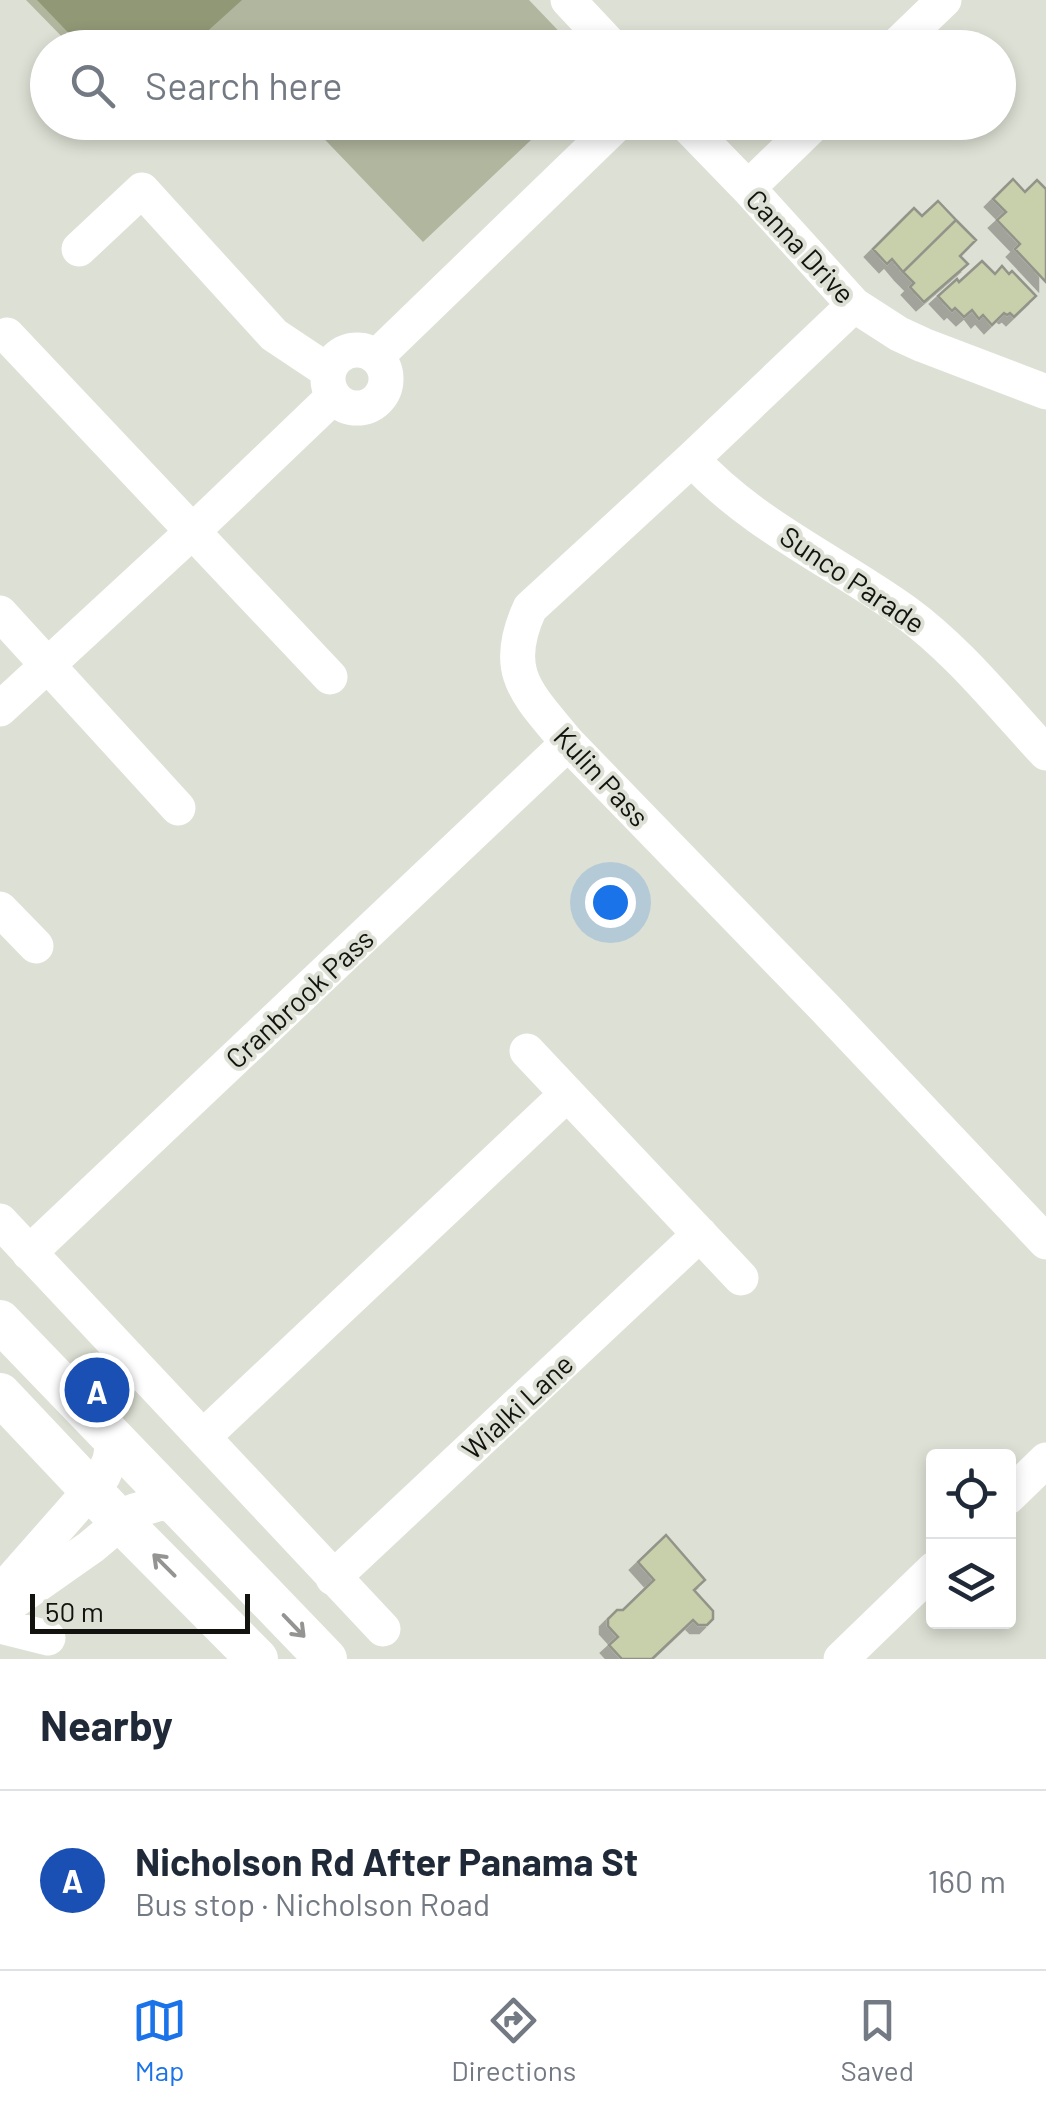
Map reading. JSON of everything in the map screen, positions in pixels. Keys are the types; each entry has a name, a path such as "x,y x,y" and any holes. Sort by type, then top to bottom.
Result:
{"main road":[{"path":"0,1321 326,1659"},
{"path":"0,1394 257,1659"}],"street":[{"path":"568,0 596,30"},
{"path":"913,30 944,0"},
{"path":"376,356 600,140"},
{"name":"Canna Drive","path":"701,140 854,306 923,345 1046,392"},
{"path":"748,188 797,140"},
{"path":"0,709 193,531 331,384 338,356 352,350 376,356 384,370 384,388 376,402 364,408 349,408 331,384 274,334 142,190 78,249"},
{"name":"Kulin Pass","path":"854,306 530,608 515,651 521,680 568,742 1046,1242"},
{"path":"7,335 330,676"},
{"name":"Sunco Parade","path":"692,459 731,496 931,632 1046,753"},
{"path":"0,613 178,808"},
{"name":"Cranbrook Pass","path":"29,1253 568,742"},
{"path":"0,908 36,946"},
{"path":"526,1051 741,1278"},
{"path":"202,1438 566,1095"},
{"path":"0,1221 383,1629"},
{"name":"Wialki Lane","path":"333,1578 700,1234"},
{"path":"0,1593 103,1476 114,1438"},
{"path":"1016,1489 1046,1460"},
{"path":"0,1611 91,1547 134,1510 161,1504 178,1506"},
{"path":"841,1659 926,1577"},
{"path":"0,1626 48,1638"}],"shaded area":[{"path":"26,0 529,0 558,30 55,30"},
{"path":"37,0 242,0 209,30 66,30"},
{"path":"325,140 531,140 423,242"}],"building":[{"path":"1013,179 1025,192 1037,180 1046,189 1046,282 1015,249 1020,244 997,220 1006,212 993,199"},
{"path":"938,201 956,220 903,272 892,259 887,264 873,249 914,208 922,216"},
{"path":"956,220 976,240 960,256 968,264 924,302 903,272"},
{"path":"982,261 995,274 1002,266 1009,274 1012,271 1036,296 1014,317 1004,313 992,325 972,310 964,317 955,308 952,311 938,296"},
{"path":"666,1535 705,1580 694,1590 713,1611 713,1619 707,1625 698,1625 693,1620 652,1659 622,1659 609,1645 618,1637 608,1626 608,1619 654,1580 638,1562"}],"place":[{"name":"Nicholson Rd After Panama St","path":"97,1390"}]}
